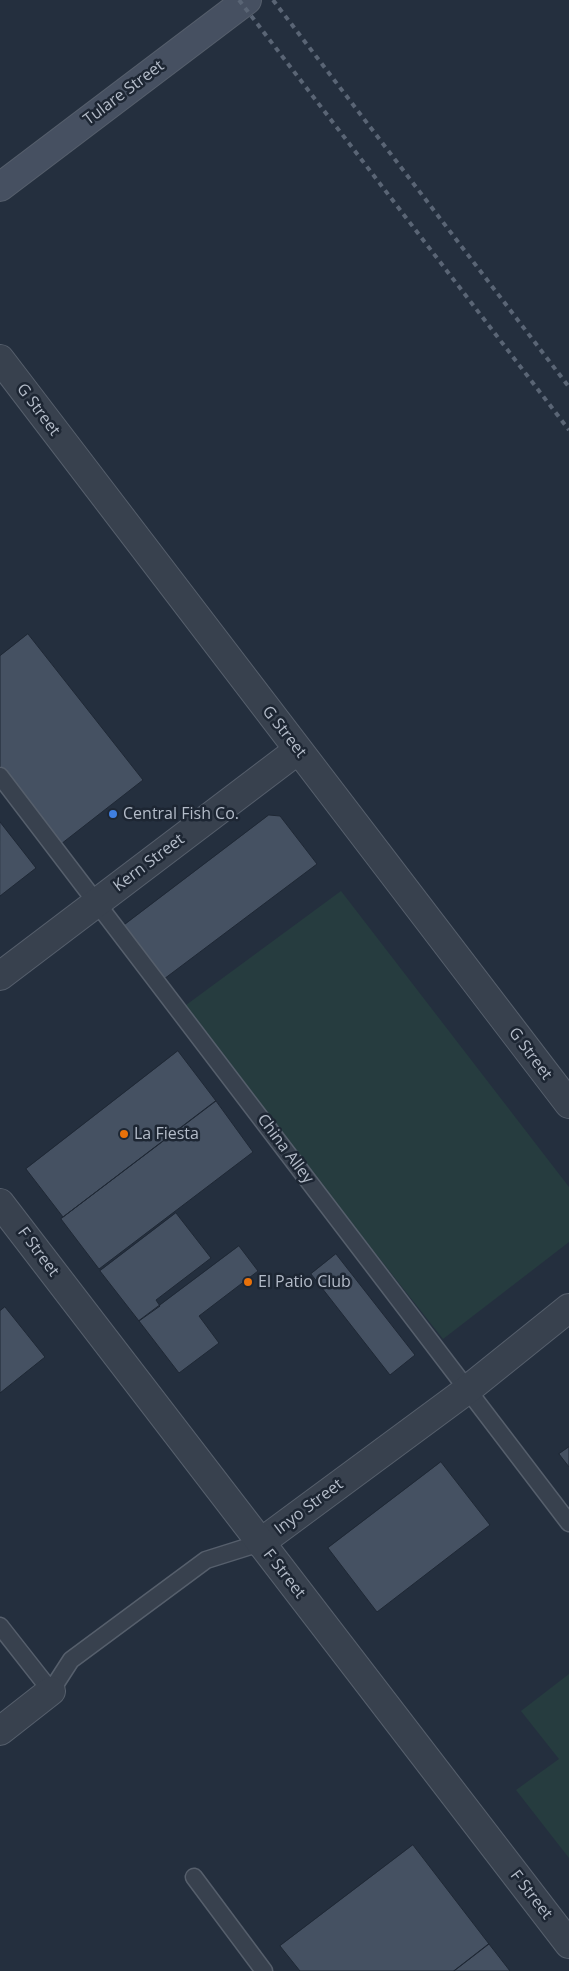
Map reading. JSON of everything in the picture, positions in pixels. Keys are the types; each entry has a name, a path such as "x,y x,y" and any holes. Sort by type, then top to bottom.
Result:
{"main road":[{"name":"Tulare Street","path":"0,187 247,0"}],"street":[{"name":"G Street","path":"0,360 569,1104"},
{"name":"Kern Street","path":"0,976 298,750"},
{"name":"F Street","path":"0,1203 569,1944"},
{"name":"Inyo Street","path":"260,1543 467,1390 569,1308"},
{"name":"Inyo Street","path":"0,1731 51,1691"}],"lane":[{"name":"China Alley","path":"0,776 98,902 569,1523"},
{"name":"Inyo Street","path":"51,1691 71,1660 206,1560 260,1543"},
{"path":"0,1626 51,1691"},
{"path":"194,1877 264,1971"}],"green space":[{"path":"341,891 569,1187 569,1242 443,1339 182,1008"},
{"path":"569,1674 569,1858 516,1790 559,1759 521,1711"}],"building":[{"path":"28,634 143,780 61,844 0,766 0,656"},
{"path":"269,815 280,816 317,864 164,979 123,926"},
{"path":"0,822 36,868 0,896"},
{"path":"178,1051 216,1101 63,1217 26,1169"},
{"path":"216,1101 253,1152 99,1269 61,1219"},
{"path":"176,1213 211,1258 156,1300 160,1306 139,1321 100,1271"},
{"path":"239,1246 258,1271 199,1316 219,1343 179,1373 139,1321"},
{"path":"336,1254 415,1355 390,1375 311,1274"},
{"path":"5,1307 45,1357 0,1393 0,1311"},
{"path":"569,1447 569,1467 559,1454"},
{"path":"441,1462 490,1525 377,1612 328,1548"},
{"path":"413,1845 489,1944 454,1971 300,1971 280,1946"},
{"path":"489,1944 510,1971 454,1971"}],"railway":[{"path":"239,0 569,430"},
{"path":"273,0 569,387"}],"place":[{"name":"Central Fish Co.","path":"113,814"},
{"name":"La Fiesta","path":"124,1134"},
{"name":"El Patio Club","path":"248,1282"}]}
